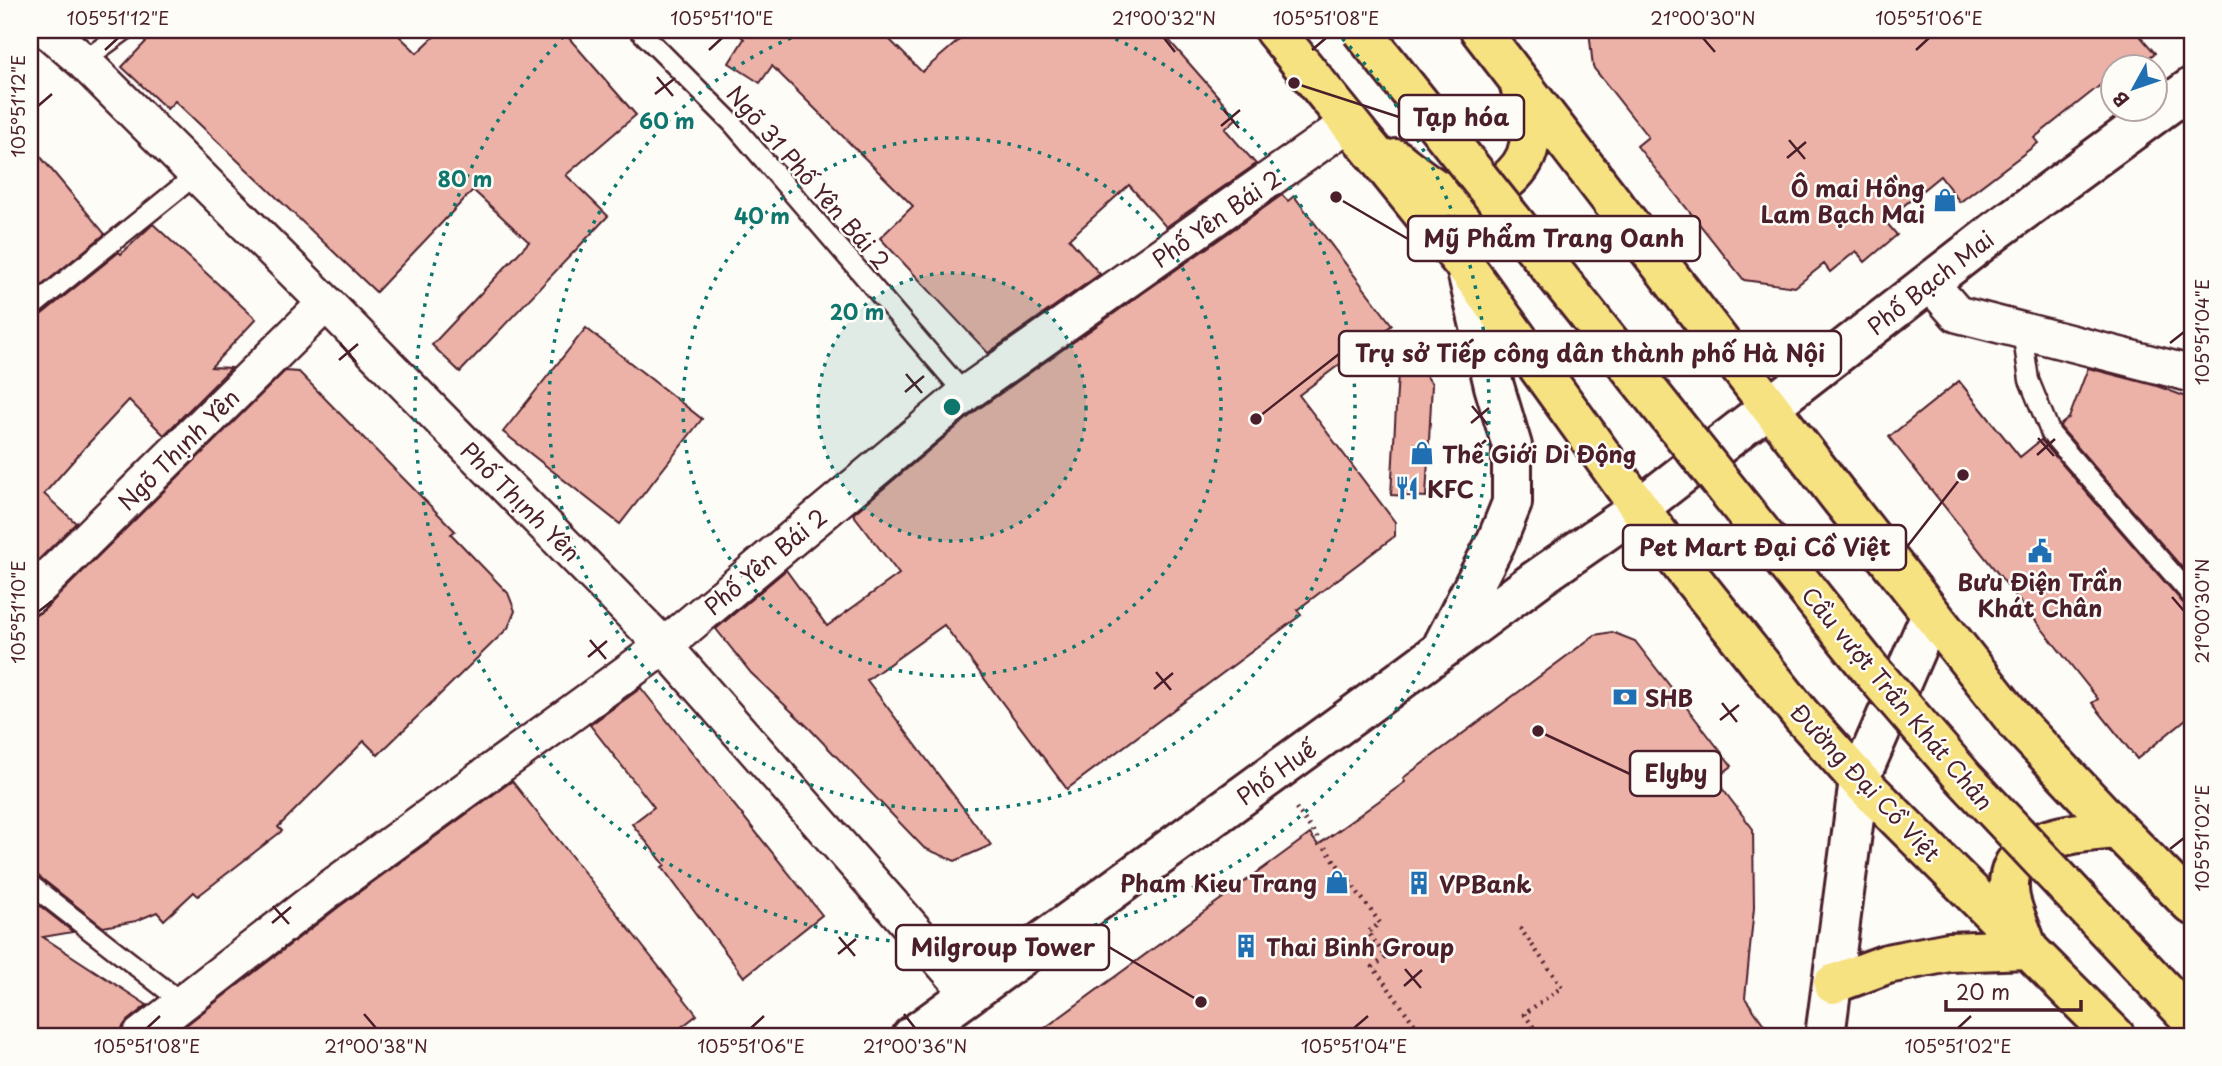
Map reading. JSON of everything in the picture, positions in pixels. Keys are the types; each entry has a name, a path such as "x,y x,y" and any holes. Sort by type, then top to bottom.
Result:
{"main road":[{"path":"1274,30 1349,123 1429,184 1459,198 1482,197 1500,186 1517,169 1529,148 1530,124 1519,81"},
{"name":"Cầu vượt Trần Khát Chân","path":"1361,30 1870,668 1964,778 2192,1020"},
{"path":"1480,30 2018,724 2192,905"},
{"name":"Phố Bạch Mai","path":"1639,508 1997,230 2192,87"},
{"name":"Đường Đại Cồ Việt","path":"1349,123 1466,267 1678,561 1801,715 1859,780 2115,1036"},
{"path":"1440,651 1497,540 1511,503 1512,446 1494,386 1466,267"},
{"name":"Phố Huế","path":"912,1036 1537,579 1639,508"},
{"path":"1825,1036 1859,780 1931,614"},
{"path":"1833,984 1887,964 1949,952 2028,949 2010,898 2013,871 2019,858 2026,850 2051,838 2117,829"}],"street":[{"name":"Phố Thịnh Yên","path":"47,30 83,61 197,174 664,646 971,995"},
{"name":"Phố Yên Bái 2","path":"140,1036 328,890 664,646 965,394 1349,123"},
{"path":"1930,283 1958,314 2192,374"},
{"name":"Ngõ Thịnh Yên","path":"30,596 326,303"}],"lane":[{"path":"83,61 126,30"},
{"name":"Ngõ 31 Phố Yên Bái 2","path":"639,30 732,123 965,394"},
{"path":"30,309 197,174"},
{"path":"2022,331 2029,380 2051,434 2192,596"},
{"path":"30,884 183,1003"}],"path":[{"path":"1272,775 1380,923 1368,932 1386,957 1373,967 1423,1036"},
{"path":"1520,928 1562,987 1524,1014 1540,1036"}],"building":[{"path":"157,30 393,30 417,53 441,30 562,30 636,115 566,175 608,216 460,372 432,345 529,242 473,190 376,292 175,101 167,109 122,67"},
{"path":"735,30 880,30 922,72 971,30 1160,30 1237,118 1225,129 1256,164 1166,227 1129,185 1069,239 1100,274 988,353 880,238 913,206 772,66 760,83 729,63 744,39"},
{"path":"1589,30 2135,30 2154,52 2100,52 2100,85 2034,138 2038,143 1960,202 1940,176 1885,221 1897,235 1865,262 1856,251 1830,272 1824,264 1795,287 1744,280 1637,146 1648,137 1593,67"},
{"path":"30,144 105,234 30,295"},
{"path":"1282,195 1288,201 1294,196 1392,325 1299,395 1395,522 1395,536 1297,610 1301,615 1067,789 944,625 867,680 991,845 955,861 924,848 809,728 751,673 716,629 786,570 827,626 899,574 853,514 977,410"},
{"path":"153,224 256,319 211,367 231,368 164,435 129,400 87,445 44,494 76,523 30,568 30,320 37,318 119,252 121,254"},
{"path":"586,328 702,419 620,524 503,432"},
{"path":"1400,337 1432,384 1426,497 1391,495"},
{"path":"2088,368 2157,386 2192,399 2192,579 2061,428 2060,425 2069,418"},
{"path":"285,371 299,372 455,531 451,534 508,593 515,611 508,628 378,755 364,741 278,827 282,831 198,896 194,892 164,920 157,912 136,921 103,927 37,875 30,873 30,616 44,610"},
{"path":"1959,381 2020,457 2041,440 2183,603 2192,607 2192,714 2137,759 2092,703 2098,699 1889,437"},
{"path":"1612,632 1635,641 1732,766 1715,779 1753,829 1754,908 1745,998 1772,1036 1034,1036 1310,834 1318,845 1405,782 1403,778 1595,635"},
{"path":"641,688 822,915 744,977 662,867 665,865 632,824 654,807 590,725"},
{"path":"512,781 697,1015 670,1036 172,1036 340,906"},
{"path":"30,898 73,932 43,937 147,1005 127,1021 120,1036 30,1036"}],"place":[{"name":"Tạp hóa","path":"1294,83"},
{"name":"Mỹ Phẩm Trang Oanh","path":"1336,197"},
{"name":"Ô mai Hồng Lam Bạch Mai","path":"1945,200"},
{"name":"Trụ sở Tiếp công dân thành phố Hà Nội","path":"1256,419"},
{"name":"Thế Giới Di Động","path":"1422,453"},
{"name":"Pet Mart Đại Cồ Việt","path":"1963,475"},
{"name":"KFC","path":"1407,488"},
{"name":"Bưu Điện Trần Khát Chân","path":"2040,551"},
{"name":"SHB","path":"1625,697"},
{"name":"Elyby","path":"1538,731"},
{"name":"Pham Kieu Trang","path":"1337,882"},
{"name":"VPBank","path":"1419,883"},
{"name":"Thai Binh Group","path":"1246,946"},
{"name":"Milgroup Tower","path":"1201,1002"}]}
